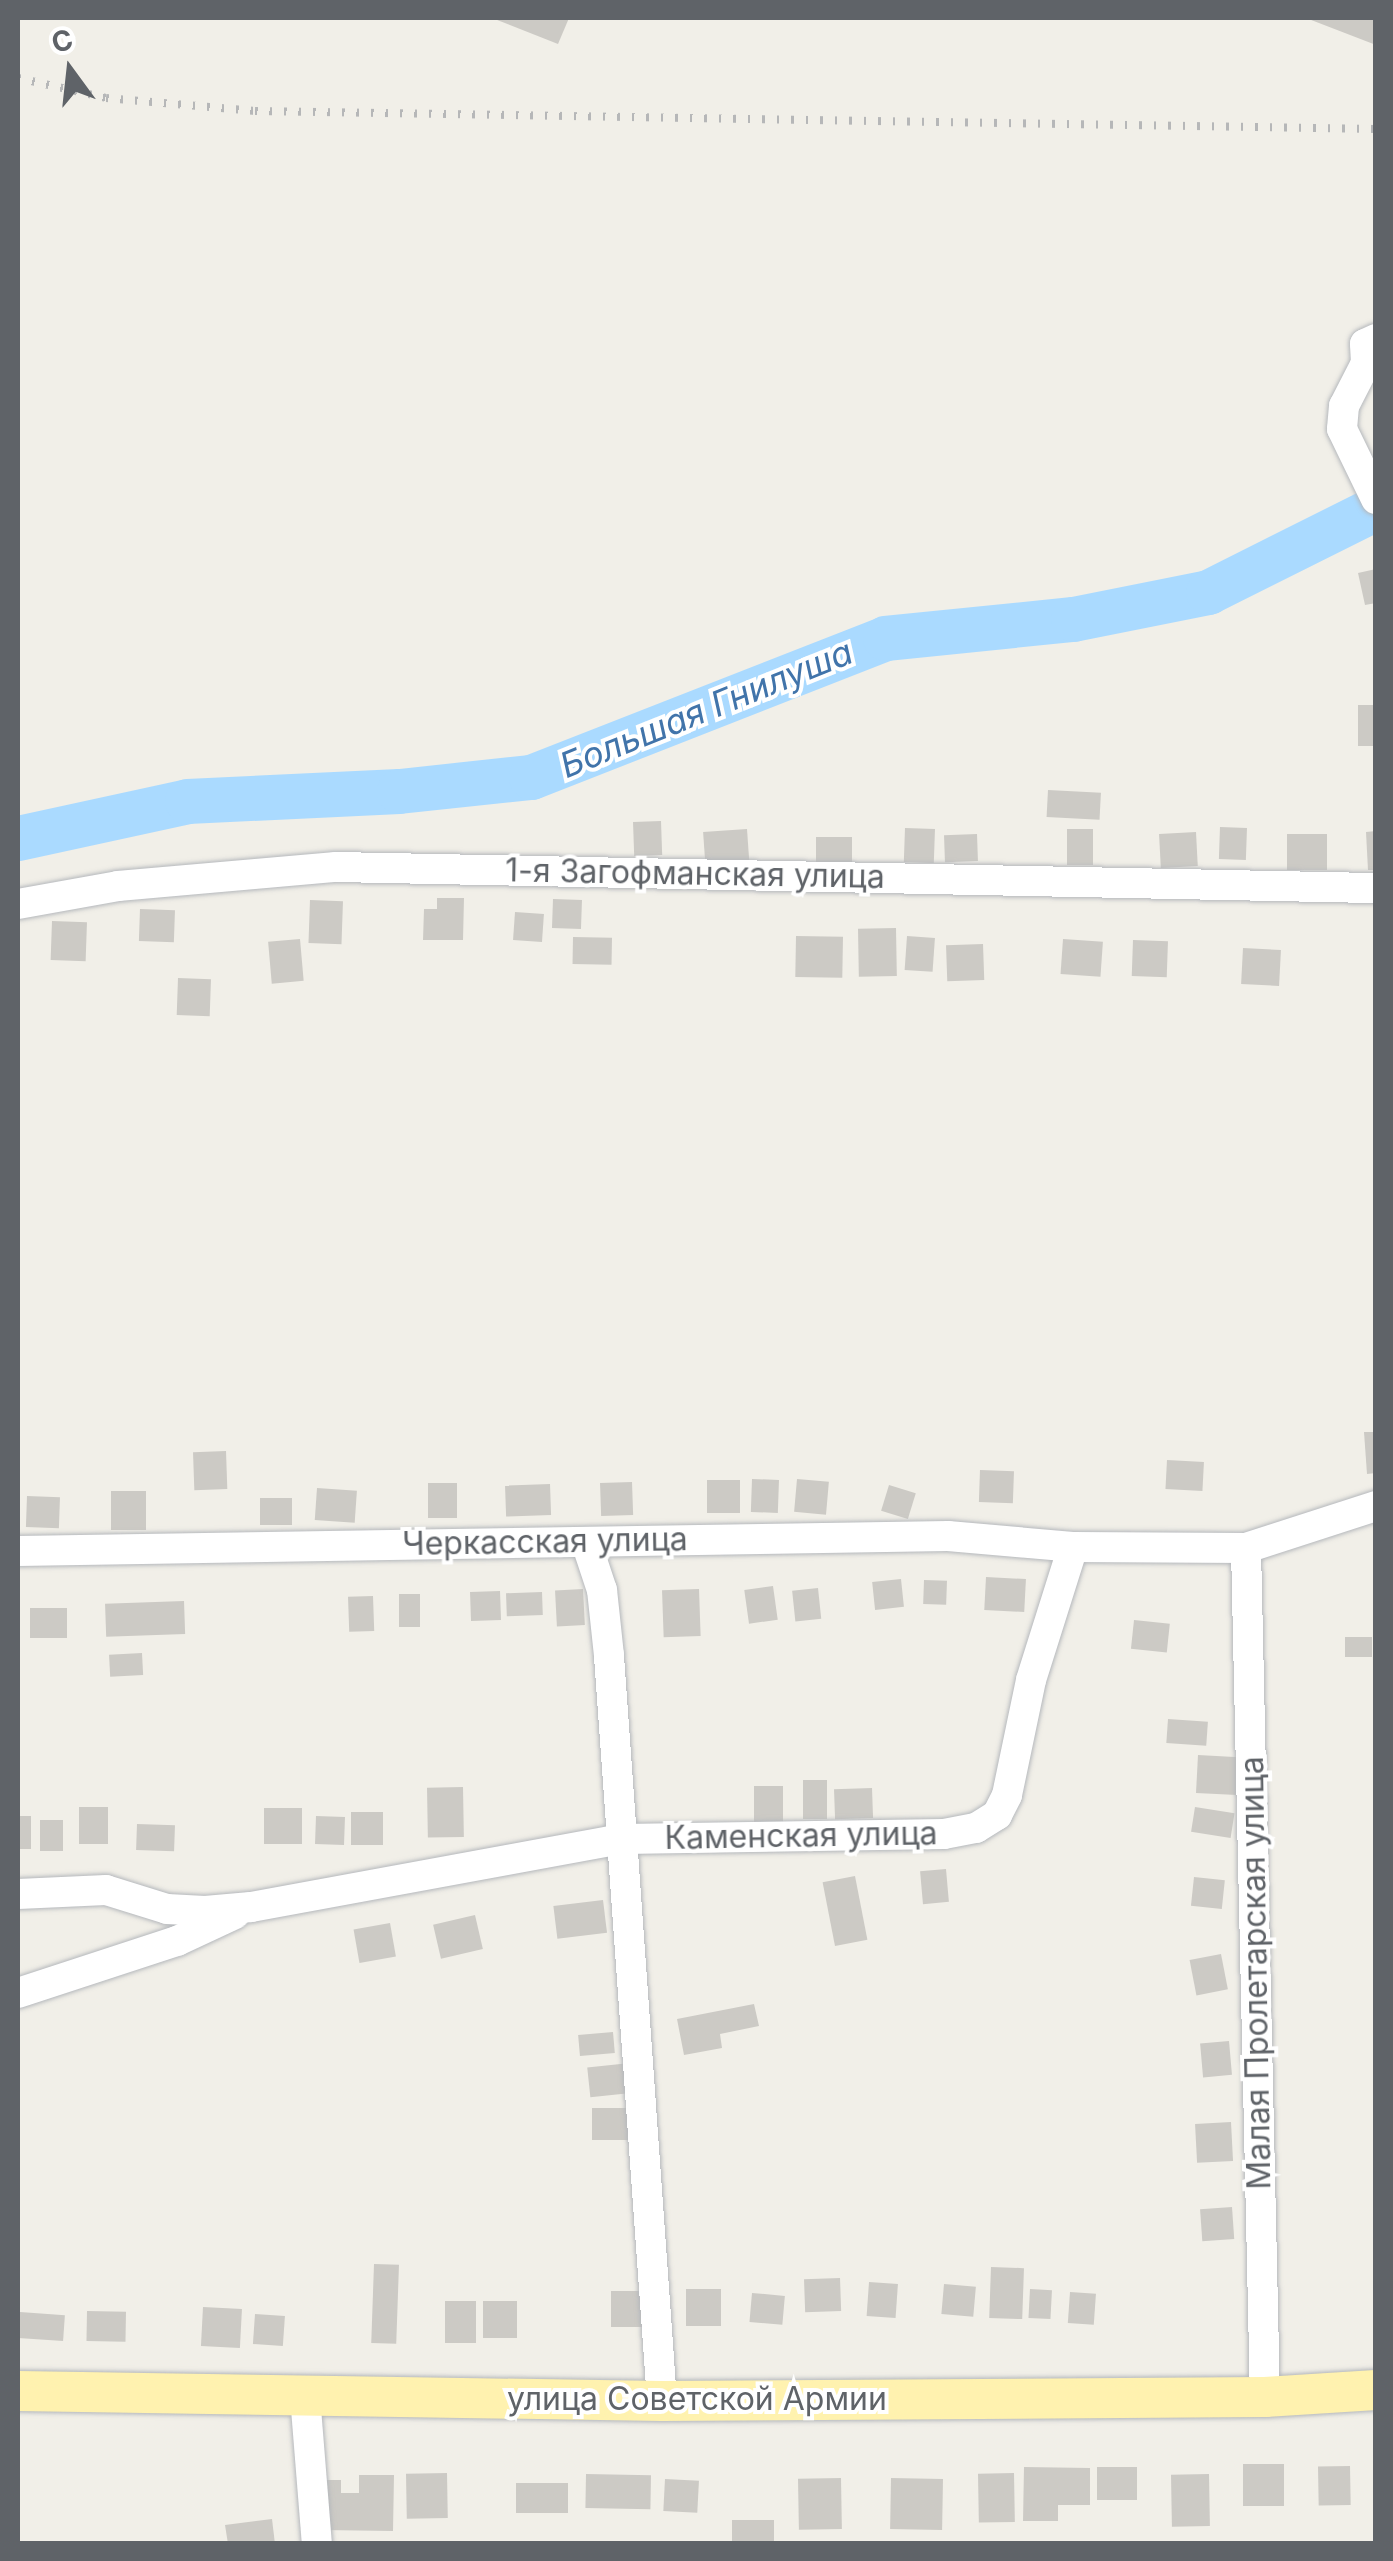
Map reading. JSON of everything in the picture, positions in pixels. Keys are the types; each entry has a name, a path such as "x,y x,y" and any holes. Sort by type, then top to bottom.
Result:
{"main road":[{"name":"улица Советской Армии","path":"18,2392 662,2401 1265,2397 1376,2390"}],"street":[{"path":"1370,342 1366,363 1344,406 1342,429 1372,493"},
{"name":"1-я Загофманская улица","path":"18,904 118,886 336,867 1376,888"},
{"name":"Черкасская улица","path":"18,1551 948,1536 1073,1547 1246,1548 1376,1506"},
{"name":"Каменская улица","path":"586,1542 604,1606 662,2401"},
{"name":"Каменская улица","path":"18,1894 106,1890 166,1909 251,1907 622,1839 944,1834 976,1828 997,1816 1007,1794 1031,1680 1073,1547"},
{"name":"Малая Пролетарская улица","path":"1246,1548 1265,2397"},
{"path":"18,1994 177,1941 251,1907"},
{"path":"306,2396 318,2544"}],"building":[{"path":"492,18 569,18 558,44"},
{"path":"1306,18 1376,18 1376,45"},
{"path":"1376,569 1376,603 1365,605 1358,573"},
{"path":"1358,705 1376,705 1376,746 1358,746"},
{"path":"1048,790 1101,793 1100,820 1047,817"},
{"path":"661,821 662,855 634,856 633,822"},
{"path":"1220,827 1247,828 1246,860 1219,859"},
{"path":"905,828 935,829 934,863 904,862"},
{"path":"747,829 749,861 705,864 703,832"},
{"path":"1067,829 1093,829 1093,865 1067,865"},
{"path":"1376,831 1376,870 1368,870 1366,832"},
{"path":"1196,832 1198,866 1161,868 1159,834"},
{"path":"977,834 978,861 945,862 944,835"},
{"path":"1287,834 1327,834 1327,870 1287,870"},
{"path":"816,837 852,837 852,865 816,865"},
{"path":"437,898 464,898 463,940 423,940 424,909 437,909"},
{"path":"553,899 582,900 581,929 552,928"},
{"path":"310,900 343,901 341,944 308,943"},
{"path":"140,909 175,910 174,942 139,941"},
{"path":"515,912 544,914 542,942 513,940"},
{"path":"52,921 87,922 86,961 51,960"},
{"path":"896,928 897,976 859,977 858,929"},
{"path":"796,936 843,937 842,978 795,977"},
{"path":"907,936 935,938 933,972 905,970"},
{"path":"573,937 612,938 612,965 573,964"},
{"path":"300,939 304,981 272,984 268,942"},
{"path":"1063,939 1103,942 1100,977 1061,974"},
{"path":"1133,940 1168,941 1167,977 1132,976"},
{"path":"983,944 984,980 947,981 946,945"},
{"path":"1243,948 1281,950 1279,986 1241,984"},
{"path":"178,978 211,979 210,1016 177,1015"},
{"path":"1364,1432 1376,1432 1376,1473 1367,1474"},
{"path":"226,1451 227,1489 194,1490 193,1452"},
{"path":"1167,1460 1204,1462 1202,1491 1165,1489"},
{"path":"980,1470 1014,1471 1013,1503 979,1502"},
{"path":"752,1479 779,1480 778,1513 751,1512"},
{"path":"797,1479 829,1482 826,1515 794,1512"},
{"path":"707,1480 740,1480 740,1513 707,1513"},
{"path":"632,1482 633,1515 601,1516 600,1483"},
{"path":"428,1483 457,1483 457,1518 428,1518"},
{"path":"550,1484 551,1515 506,1517 505,1486"},
{"path":"889,1485 916,1493 908,1519 881,1511"},
{"path":"317,1488 357,1491 355,1523 315,1520"},
{"path":"111,1491 146,1491 146,1530 111,1530"},
{"path":"27,1496 60,1497 59,1528 26,1527"},
{"path":"260,1498 292,1498 292,1525 260,1525"},
{"path":"986,1577 1026,1579 1024,1612 984,1610"},
{"path":"901,1579 904,1607 875,1610 872,1582"},
{"path":"924,1580 947,1581 946,1605 923,1604"},
{"path":"773,1586 778,1620 749,1624 744,1590"},
{"path":"818,1588 821,1619 795,1622 792,1591"},
{"path":"583,1589 585,1625 557,1626 555,1590"},
{"path":"699,1589 701,1636 664,1637 662,1590"},
{"path":"500,1591 501,1620 471,1621 470,1592"},
{"path":"542,1592 543,1615 507,1616 506,1593"},
{"path":"399,1594 420,1594 420,1627 399,1627"},
{"path":"373,1596 374,1631 349,1632 348,1597"},
{"path":"184,1601 185,1634 106,1637 105,1604"},
{"path":"30,1608 67,1608 67,1638 30,1638"},
{"path":"1134,1620 1170,1624 1167,1653 1131,1649"},
{"path":"1345,1637 1372,1637 1372,1657 1345,1657"},
{"path":"142,1653 143,1675 110,1677 109,1655"},
{"path":"1168,1719 1208,1722 1206,1746 1166,1743"},
{"path":"1198,1755 1239,1757 1237,1795 1196,1793"},
{"path":"803,1780 827,1780 827,1819 803,1819"},
{"path":"754,1786 783,1786 783,1823 754,1823"},
{"path":"463,1787 464,1837 428,1838 427,1788"},
{"path":"872,1788 873,1818 835,1819 834,1789"},
{"path":"79,1807 108,1807 108,1844 79,1844"},
{"path":"1195,1807 1235,1813 1231,1838 1191,1832"},
{"path":"264,1808 302,1808 302,1844 264,1844"},
{"path":"351,1812 383,1812 383,1845 351,1845"},
{"path":"18,1816 31,1816 31,1849 18,1849"},
{"path":"316,1816 345,1817 344,1845 315,1844"},
{"path":"40,1820 63,1820 63,1851 40,1851"},
{"path":"137,1824 175,1825 174,1851 136,1850"},
{"path":"946,1869 949,1902 923,1904 920,1871"},
{"path":"855,1876 867,1940 835,1946 823,1882"},
{"path":"1194,1877 1225,1880 1222,1909 1191,1906"},
{"path":"603,1900 607,1933 557,1939 553,1906"},
{"path":"475,1915 483,1949 441,1959 433,1925"},
{"path":"390,1923 396,1956 359,1963 354,1929"},
{"path":"1221,1954 1228,1989 1196,1995 1190,1960"},
{"path":"754,2004 759,2026 720,2034 722,2048 684,2055 677,2019"},
{"path":"613,2032 615,2053 580,2056 578,2035"},
{"path":"1229,2041 1232,2075 1203,2077 1200,2044"},
{"path":"630,2063 633,2093 590,2097 587,2067"},
{"path":"592,2108 630,2108 630,2140 592,2140"},
{"path":"1231,2122 1233,2161 1197,2163 1195,2124"},
{"path":"1232,2207 1234,2239 1202,2241 1200,2209"},
{"path":"374,2264 399,2265 396,2344 371,2343"},
{"path":"991,2267 1024,2268 1022,2319 989,2318"},
{"path":"840,2278 841,2311 805,2312 804,2279"},
{"path":"869,2282 898,2284 896,2318 867,2316"},
{"path":"944,2284 976,2287 973,2317 941,2314"},
{"path":"686,2289 721,2289 721,2326 686,2326"},
{"path":"1030,2289 1052,2290 1050,2319 1028,2318"},
{"path":"611,2291 645,2291 645,2327 611,2327"},
{"path":"1070,2292 1096,2294 1094,2325 1068,2323"},
{"path":"752,2293 785,2296 782,2325 749,2322"},
{"path":"445,2301 476,2301 476,2343 445,2343"},
{"path":"483,2301 517,2301 517,2338 483,2338"},
{"path":"203,2307 242,2309 240,2348 201,2346"},
{"path":"87,2311 126,2312 125,2342 86,2341"},
{"path":"20,2312 65,2315 63,2341 18,2338"},
{"path":"255,2314 285,2316 283,2346 253,2344"},
{"path":"1243,2464 1284,2464 1284,2506 1243,2506"},
{"path":"1350,2466 1351,2505 1319,2506 1318,2467"},
{"path":"1024,2467 1090,2468 1090,2505 1058,2505 1058,2521 1023,2521"},
{"path":"1097,2467 1137,2467 1137,2500 1097,2500"},
{"path":"447,2473 448,2518 407,2519 406,2474"},
{"path":"1014,2473 1015,2522 979,2523 978,2474"},
{"path":"586,2474 651,2475 650,2509 585,2508"},
{"path":"1209,2474 1210,2526 1172,2527 1171,2475"},
{"path":"359,2475 394,2475 393,2531 322,2530 322,2480 341,2480 341,2493 359,2493"},
{"path":"841,2478 842,2529 799,2530 798,2479"},
{"path":"891,2478 943,2479 942,2530 890,2529"},
{"path":"665,2479 699,2481 697,2513 663,2511"},
{"path":"516,2483 568,2483 568,2513 516,2513"},
{"path":"272,2519 275,2544 228,2544 225,2525"},
{"path":"732,2520 774,2520 774,2544 732,2544"}],"waterway":[{"name":"Большая Гнилуша","path":"18,838 187,801 399,791 531,777 885,638 1073,619 1208,592 1376,508"}],"railway":[{"path":"18,78 106,98 255,111 1376,129"}]}
